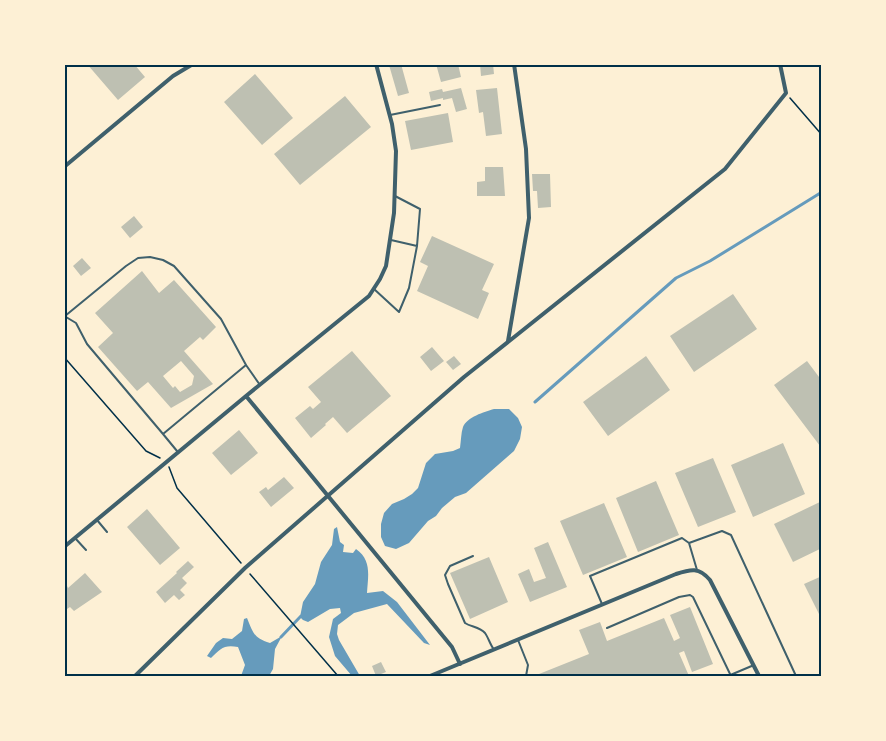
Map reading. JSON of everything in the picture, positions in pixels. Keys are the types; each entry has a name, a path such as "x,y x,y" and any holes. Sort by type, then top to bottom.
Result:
{"street":[{"path":"64,167 173,76 193,64"},
{"path":"64,547 369,296 374,289 386,266 391,239 396,151 390,115 376,64"},
{"path":"508,342 529,218 526,149 514,64"},
{"path":"135,676 245,568 464,377 725,169 786,93 780,64"},
{"path":"246,396 452,647 460,664"},
{"path":"430,676 687,570 704,573 710,580 759,676"}],"lane":[{"path":"390,115 440,105"},
{"path":"374,289 399,312 409,288 417,246 420,209 395,196"},
{"path":"391,239 417,246"},
{"path":"178,452 87,344 76,324 65,316 138,258 150,257 163,260 174,266 221,319 246,365 260,384"},
{"path":"163,434 246,365"},
{"path":"97,520 107,532"},
{"path":"689,543 722,531 731,535 795,676"},
{"path":"75,538 86,550"},
{"path":"602,604 590,576 682,538 689,543 697,570"},
{"path":"473,556 450,566 446,575 465,623 485,633 494,651"},
{"path":"607,628 679,597 690,595 693,597 730,676 754,665"},
{"path":"518,640 528,665 526,676"}],"path":[{"path":"786,93 822,135"},
{"path":"64,357 146,451"},
{"path":"177,488 338,676"}],"water":[{"path":"494,409 509,409 518,418 522,427 520,439 514,451 466,493 455,497 442,508 409,543 396,549 385,546 381,537 384,513 392,504 404,499 418,488 426,463 435,454 460,448 463,427 468,420"},
{"path":"337,527 340,542 344,545 343,552 353,553 356,549 365,558 368,569 367,593 383,591 397,602 430,645 424,643 387,604 354,613 338,625 337,634 360,676 352,676 335,656 329,637 333,619 341,613 340,608 330,609 308,622 300,617 303,602 315,584 321,562 332,545 334,529"},
{"path":"247,618 260,639 270,643 282,636 275,649 273,669 269,676 241,676 245,665 238,647 226,647 211,658 207,656 216,643 223,638 232,639 242,631 244,619"}],"building":[{"path":"87,64 134,64 145,77 118,100"},
{"path":"401,64 409,93 398,96 389,65"},
{"path":"436,64 458,64 461,77 441,82"},
{"path":"480,64 493,64 494,74 481,76"},
{"path":"255,74 293,118 262,145 224,102"},
{"path":"461,88 467,109 456,112 452,98 431,101 429,92"},
{"path":"497,88 502,134 486,136 483,112 479,113 476,90"},
{"path":"345,96 371,127 300,185 274,154"},
{"path":"448,113 453,142 411,150 405,121"},
{"path":"485,167 503,167 505,196 477,196 477,182 485,181"},
{"path":"532,174 550,174 551,207 538,208 537,191 533,191"},
{"path":"134,216 143,227 130,238 121,227"},
{"path":"432,236 494,264 482,290 489,293 478,319 417,291 428,266 420,262"},
{"path":"82,258 91,268 81,276 73,266"},
{"path":"142,271 159,293 174,280 216,327 203,340 200,337 184,351 213,384 171,408 148,382 137,391 98,347 113,333 95,313","holes":["181,361 194,376 192,385 180,392 175,386 173,388 163,376"]},
{"path":"733,294 757,329 694,372 670,336"},
{"path":"432,347 444,361 431,371 420,357"},
{"path":"352,351 391,396 347,433 333,417 311,438 295,418 310,406 313,409 321,402 308,387"},
{"path":"454,356 461,364 453,370 446,362"},
{"path":"646,356 670,390 608,436 583,402"},
{"path":"807,361 822,381 822,445 820,446 774,385"},
{"path":"239,430 258,453 231,475 212,453"},
{"path":"783,443 805,494 753,517 731,465"},
{"path":"713,458 736,512 698,527 675,473"},
{"path":"284,477 294,488 271,507 259,492 266,487 268,490"},
{"path":"656,481 679,535 638,552 616,498"},
{"path":"822,501 822,548 793,562 774,524"},
{"path":"604,503 627,557 583,575 560,521"},
{"path":"147,509 180,548 160,565 127,527"},
{"path":"548,542 567,587 530,602 518,574 529,569 534,582 546,578 534,548"},
{"path":"489,557 508,602 470,619 450,573"},
{"path":"188,561 194,567 182,578 187,583 180,590 185,595 179,600 174,595 165,603 156,592"},
{"path":"85,573 102,592 74,611 70,607 64,611 64,588 67,586 68,588"},
{"path":"822,576 822,620 804,584"},
{"path":"690,607 713,664 692,672 684,651 679,653 689,676 534,676 589,654 579,630 600,622 607,641 664,618 674,641 680,638 670,615"},
{"path":"381,662 386,672 376,676 372,666"}],"waterway":[{"path":"535,402 676,278 710,261 822,192"},
{"path":"281,637 301,616"}]}
